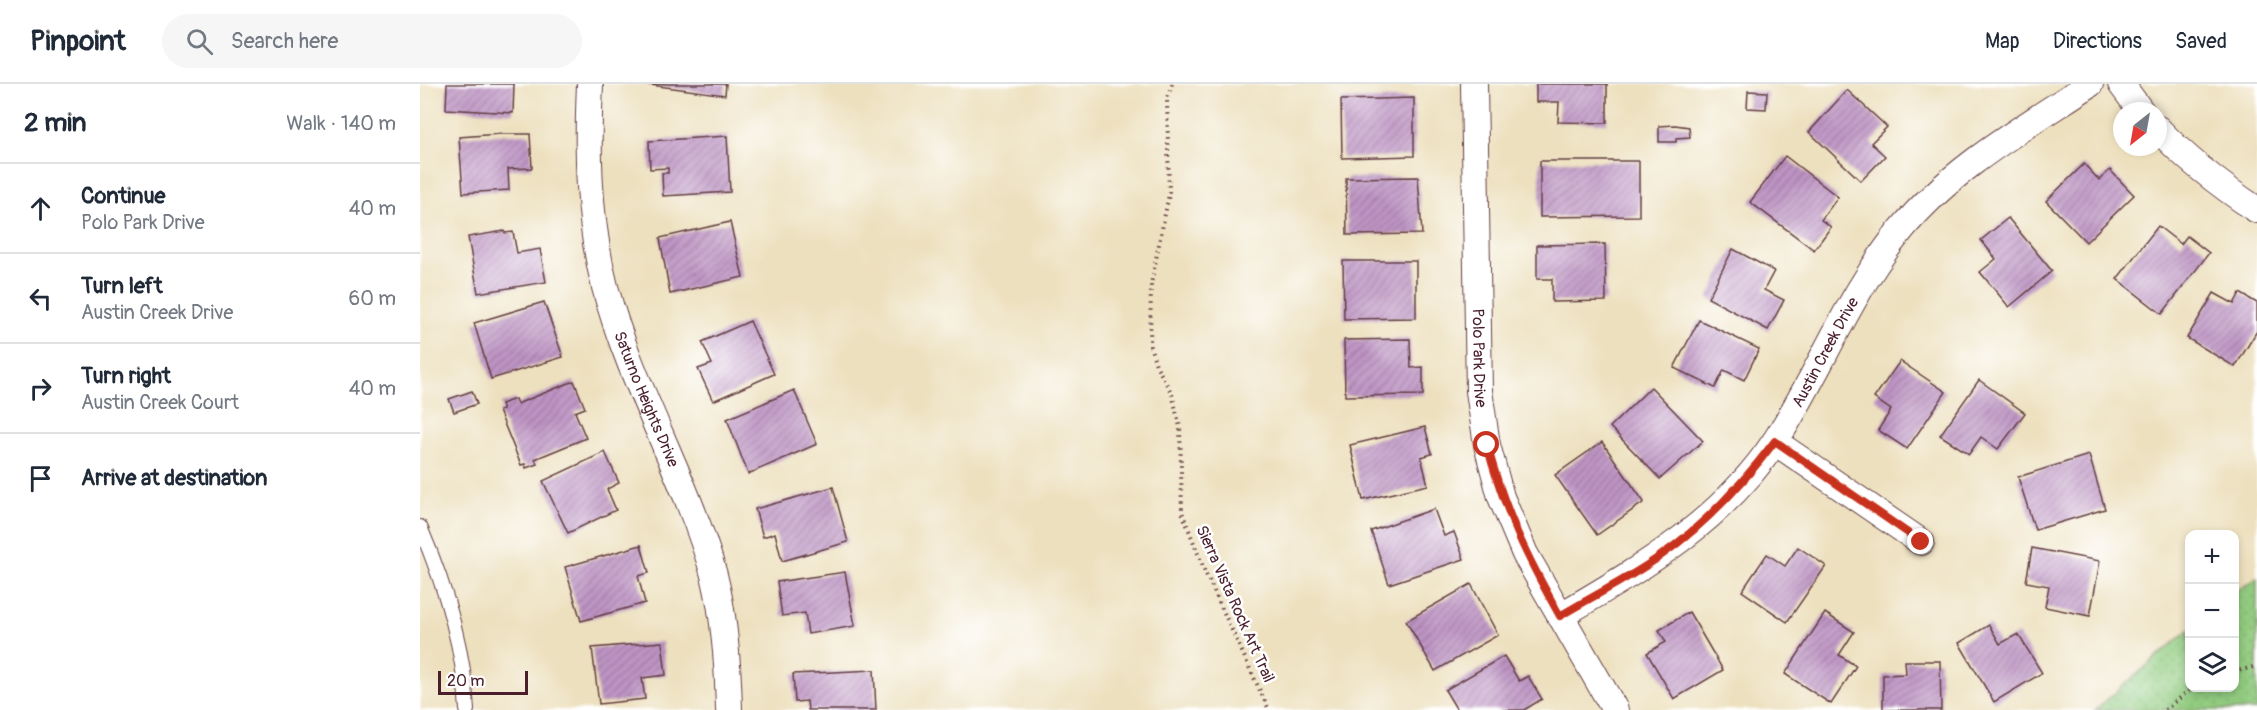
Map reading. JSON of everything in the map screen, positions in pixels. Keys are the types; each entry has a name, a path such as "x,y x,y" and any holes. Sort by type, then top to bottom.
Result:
{"street":[{"name":"Saturno Heights Drive","path":"590,84 588,175 593,227 605,286 626,352 675,465 714,577 723,630 729,710"},
{"name":"Polo Park Drive","path":"1474,84 1479,391 1487,445 1501,497 1525,554 1615,710"},
{"name":"Austin Creek Drive","path":"1560,616 1658,558 1707,519 1745,481 1775,441 1865,280 1901,230 1944,185 1978,159 2090,84"},
{"path":"2121,84 2134,102"},
{"path":"2167,138 2217,183 2257,210"},
{"path":"1775,441 1921,542"}],"lane":[{"path":"420,527 433,558 460,654 467,710"}],"path":[{"name":"Sierra Vista Rock Art Trail","path":"1172,84 1167,98 1169,194 1151,284 1150,346 1156,365 1172,394 1180,427 1182,512 1204,572 1269,710"},
{"path":"2239,671 2257,666"},
{"path":"2164,710 2186,692"}],"green space":[{"path":"2257,578 2257,710 2095,710 2185,633 2185,692 2239,692 2239,589"}],"building":[{"path":"447,84 514,84 513,113 446,109"},
{"path":"643,84 726,84 725,95"},
{"path":"1536,84 1607,84 1607,123 1558,122 1559,102 1536,102"},
{"path":"1847,90 1887,127 1871,143 1885,156 1861,181 1809,132"},
{"path":"1748,91 1767,92 1766,109 1747,108"},
{"path":"1414,98 1414,156 1342,158 1341,100"},
{"path":"1659,126 1689,127 1690,137 1676,138 1676,142 1659,142"},
{"path":"530,134 532,168 508,169 509,190 463,193 459,137"},
{"path":"727,136 730,192 663,196 662,173 668,173 668,168 650,169 649,141"},
{"path":"1785,156 1838,197 1821,220 1831,227 1814,250 1750,202"},
{"path":"1540,161 1639,161 1639,216 1540,217"},
{"path":"2084,164 2099,180 2110,170 2134,195 2086,242 2046,201"},
{"path":"1418,177 1422,234 1347,235 1346,178"},
{"path":"2008,218 2052,271 2009,307 1980,272 1996,259 1981,240"},
{"path":"730,222 743,277 670,294 660,238"},
{"path":"2158,226 2181,244 2187,236 2209,253 2162,314 2117,279"},
{"path":"504,231 505,233 513,232 517,253 540,249 546,282 478,293 468,237"},
{"path":"1605,244 1606,301 1552,302 1552,279 1537,279 1537,245"},
{"path":"1733,249 1774,271 1764,290 1784,300 1768,330 1708,298"},
{"path":"1343,261 1416,261 1416,318 1344,319"},
{"path":"2214,293 2234,304 2240,293 2257,303 2257,331 2235,367 2187,338"},
{"path":"544,302 563,357 491,379 474,323"},
{"path":"1699,320 1759,349 1744,380 1724,370 1715,388 1674,368"},
{"path":"750,321 774,374 713,401 698,369 712,364 702,342"},
{"path":"1410,339 1411,368 1423,367 1423,395 1345,396 1344,340"},
{"path":"1900,361 1946,392 1907,449 1878,430 1891,410 1874,398"},
{"path":"1979,380 2025,413 1998,449 1981,437 1969,454 1940,435"},
{"path":"574,381 585,408 575,412 586,438 535,459 537,464 526,468 525,464 521,465 499,411 503,410 501,404 515,399 517,404"},
{"path":"1651,387 1703,441 1660,479 1610,427"},
{"path":"794,390 817,444 748,474 727,419"},
{"path":"472,391 477,404 454,412 449,399"},
{"path":"1425,427 1432,454 1421,457 1428,485 1363,500 1350,445"},
{"path":"1602,442 1644,502 1597,535 1555,475"},
{"path":"605,452 619,483 607,489 616,510 568,533 543,481"},
{"path":"2089,455 2105,509 2035,530 2018,477"},
{"path":"833,487 848,542 782,561 775,533 763,537 755,509"},
{"path":"1434,509 1444,536 1454,532 1464,559 1389,584 1371,531"},
{"path":"641,545 649,573 638,576 645,603 581,621 565,567"},
{"path":"1798,547 1826,566 1787,622 1742,591 1767,554 1785,566"},
{"path":"2032,548 2100,561 2090,616 2045,607 2049,586 2026,582"},
{"path":"845,572 855,626 808,634 805,613 782,616 777,582"},
{"path":"1471,584 1498,635 1435,671 1406,621"},
{"path":"1689,612 1723,670 1674,699 1647,653 1666,642 1659,630"},
{"path":"1825,613 1854,632 1839,655 1856,666 1831,704 1785,674"},
{"path":"1989,625 2000,644 2018,634 2042,673 1994,702 1959,643"},
{"path":"662,642 666,675 642,678 645,699 599,704 592,648"},
{"path":"1504,656 1519,681 1528,676 1542,699 1524,710 1457,710 1445,690"},
{"path":"1905,661 1940,661 1941,710 1883,710 1883,675 1906,674"},
{"path":"874,670 876,710 808,710 807,701 795,702 793,674"}],"route":[{"path":"1487,445 1501,497 1525,554 1560,616 1658,558 1707,519 1745,481 1775,441 1921,542"}]}
